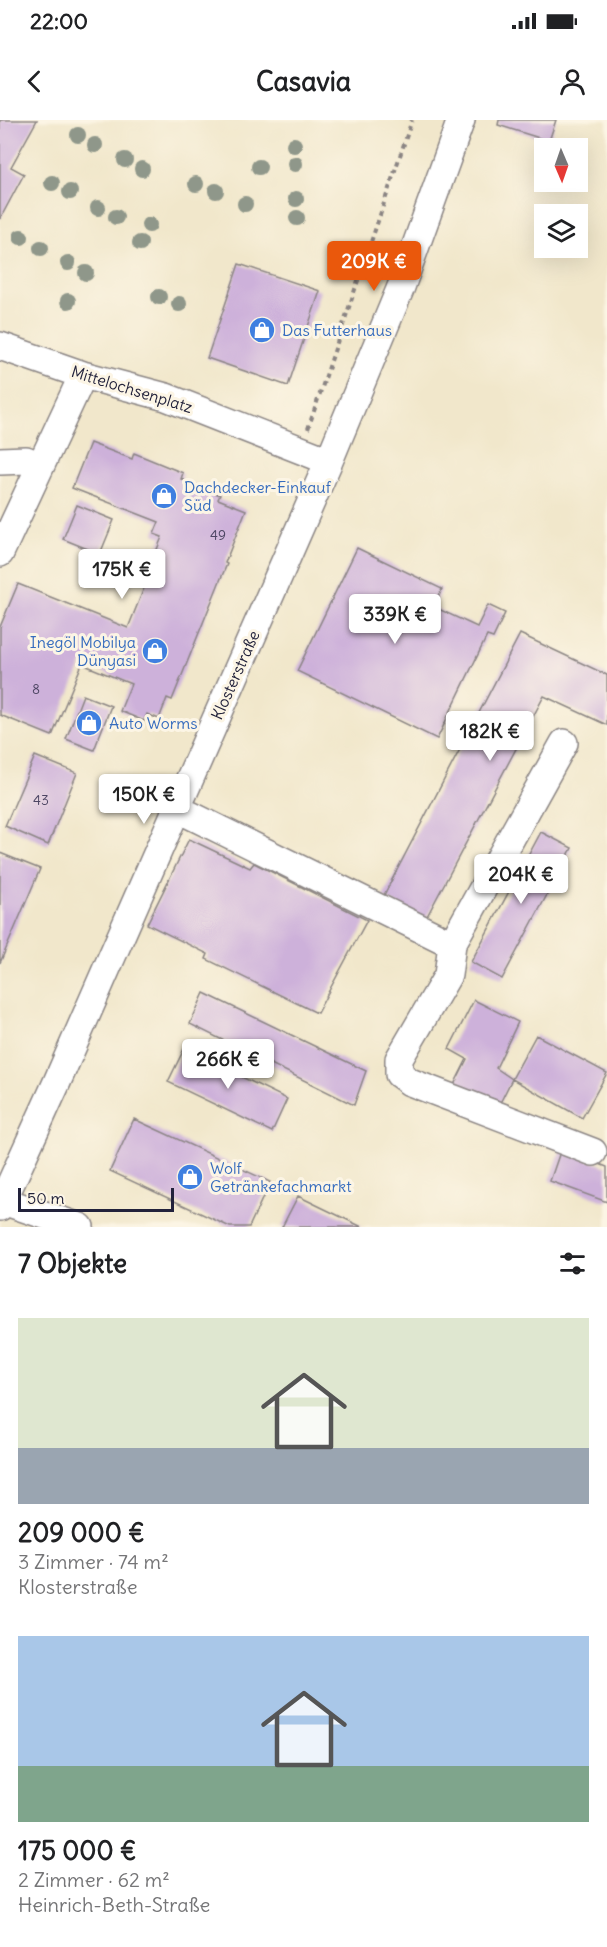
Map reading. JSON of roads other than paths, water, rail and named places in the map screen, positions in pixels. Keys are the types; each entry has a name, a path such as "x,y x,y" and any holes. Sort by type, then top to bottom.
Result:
{"street":[{"name":"Klosterstraße","path":"1,1204 57,1082 329,461 404,279 458,126"},
{"name":"Mittelochsenplatz","path":"0,346 83,375 166,397 329,461"},
{"path":"0,553 83,375"},
{"path":"0,461 26,460 40,466"},
{"path":"564,743 452,944 448,975 399,1059 399,1074 410,1082 593,1152"},
{"path":"176,808 452,944"},
{"path":"1,1204 80,1227"}],"place":[{"name":"Das Futterhaus","path":"262,330"},
{"name":"Dachdecker-Einkauf Süd","path":"164,496"},
{"name":"Inegöl Mobilya Dünyasi","path":"155,651"},
{"name":"Auto Worms","path":"89,723"},
{"name":"Wolf Getränkefachmarkt","path":"190,1177"}]}
